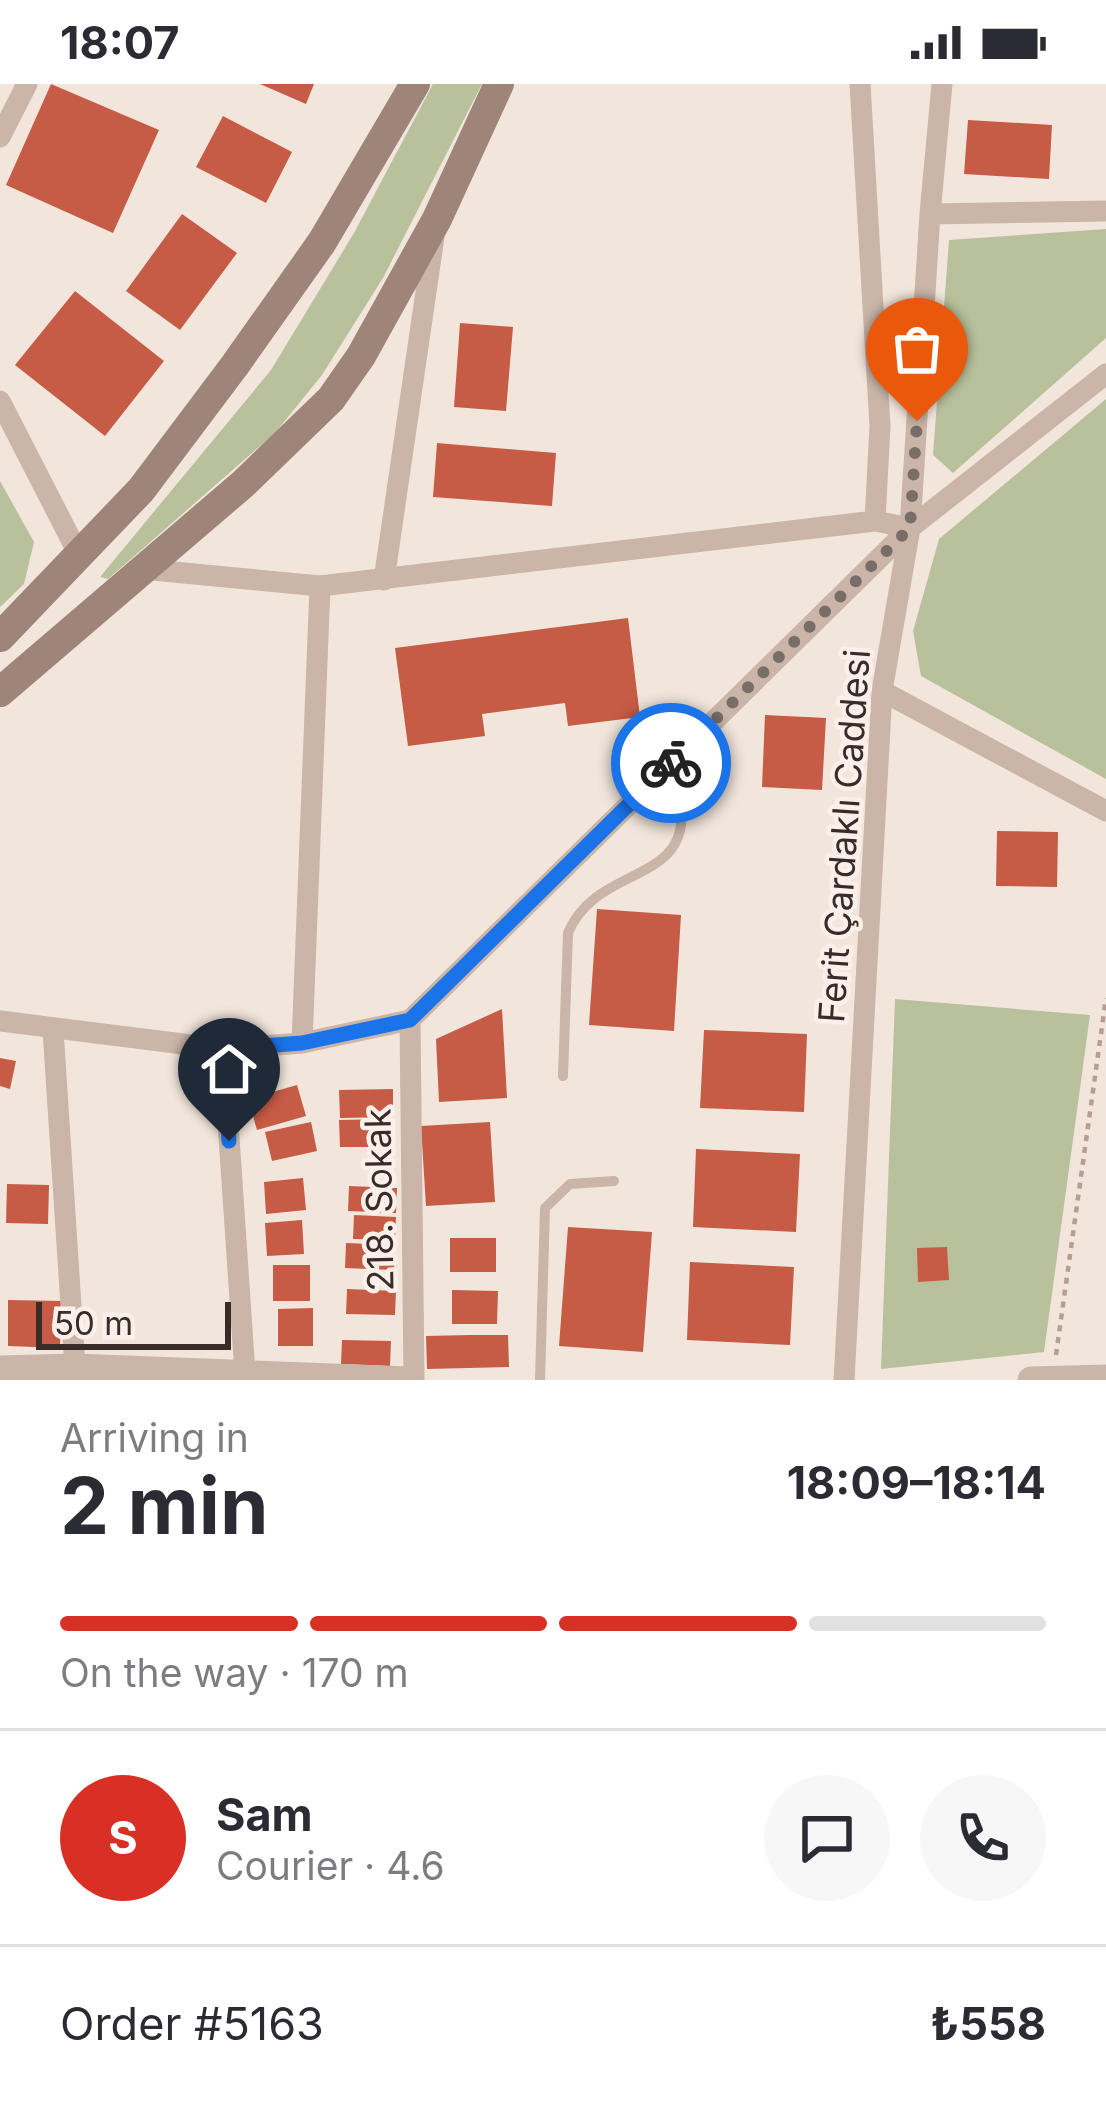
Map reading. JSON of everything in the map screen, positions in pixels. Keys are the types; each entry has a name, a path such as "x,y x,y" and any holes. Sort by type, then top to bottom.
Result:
{"main road":[{"path":"0,637 140,490 248,347 322,242 415,84"},
{"path":"0,692 243,484 331,399 361,356 437,219 499,84"}],"street":[{"path":"0,137 27,84"},
{"path":"860,84 880,426 875,521"},
{"name":"Ferit Çardaklı Caddesi","path":"844,1380 882,691 910,528 942,84"},
{"path":"930,214 1106,211"},
{"path":"384,580 437,219"},
{"path":"0,1021 223,1049 302,1043 410,1020 910,528 1106,374"},
{"path":"0,401 80,557"},
{"path":"142,569 320,586 875,521 910,528"},
{"path":"302,1043 320,586"},
{"path":"882,691 1106,811"},
{"name":"218. Sokak","path":"410,1020 412,1380"},
{"path":"53,1030 75,1367"},
{"path":"223,1049 245,1373"},
{"path":"0,1369 75,1367 412,1380"},
{"path":"1045,1379 1106,1378"}],"lane":[{"path":"563,1076 568,933 577,912 601,893 650,870 669,852 684,811 671,763"},
{"path":"540,1380 545,1208 570,1184 614,1181"}],"path":[{"path":"1045,1379 1067,1291 1106,998"}],"green space":[{"path":"433,84 482,84 383,278 322,375 275,433 108,579 100,577 271,370 354,233"},
{"path":"1106,229 1106,338 953,473 933,455 949,240"},
{"path":"1106,399 1106,779 921,676 913,631 939,539"},
{"path":"0,481 34,542 24,584 0,607"},
{"path":"895,999 1090,1015 1044,1352 881,1369"}],"building":[{"path":"51,84 159,130 113,233 6,185"},
{"path":"260,84 314,84 306,104"},
{"path":"223,116 292,152 266,203 196,167"},
{"path":"968,120 1052,125 1049,179 964,174"},
{"path":"182,214 237,253 180,330 126,291"},
{"path":"75,291 164,361 105,436 15,365"},
{"path":"460,323 513,327 506,411 454,407"},
{"path":"437,443 556,453 552,506 433,497"},
{"path":"628,618 640,717 568,726 565,703 482,714 485,736 408,746 395,648"},
{"path":"765,715 826,718 822,790 762,787"},
{"path":"997,831 1058,832 1057,887 996,886"},
{"path":"597,909 681,915 674,1031 589,1025"},
{"path":"502,1009 507,1098 439,1102 436,1039"},
{"path":"704,1030 807,1034 804,1112 700,1108"},
{"path":"0,1058 16,1061 10,1089 0,1086"},
{"path":"297,1085 306,1116 257,1130 248,1099"},
{"path":"393,1089 393,1117 340,1118 339,1090"},
{"path":"393,1119 393,1147 340,1147 339,1120"},
{"path":"311,1122 317,1151 272,1161 265,1132"},
{"path":"490,1122 495,1202 426,1206 421,1126"},
{"path":"696,1149 800,1154 796,1232 693,1227"},
{"path":"303,1178 306,1210 266,1214 264,1182"},
{"path":"7,1184 49,1185 48,1224 6,1223"},
{"path":"349,1186 397,1188 396,1213 348,1211"},
{"path":"354,1215 396,1217 395,1240 353,1239"},
{"path":"302,1220 304,1254 267,1256 265,1223"},
{"path":"568,1227 652,1232 643,1352 559,1346"},
{"path":"450,1238 496,1238 496,1272 450,1272"},
{"path":"346,1243 395,1245 394,1270 345,1268"},
{"path":"947,1247 949,1280 918,1282 917,1248"},
{"path":"690,1262 794,1267 790,1345 687,1340"},
{"path":"273,1265 310,1265 310,1301 273,1301"},
{"path":"347,1289 396,1291 395,1315 346,1314"},
{"path":"452,1290 498,1291 497,1324 452,1324"},
{"path":"8,1300 61,1301 60,1348 8,1346"},
{"path":"313,1308 313,1346 278,1346 278,1309"},
{"path":"508,1335 509,1367 427,1369 426,1336"},
{"path":"342,1340 391,1341 390,1366 341,1364"}],"way so far":[{"path":"671,763 910,528 917,421"}],"route":[{"path":"229,1141 223,1049 302,1043 410,1020 671,763"}]}
